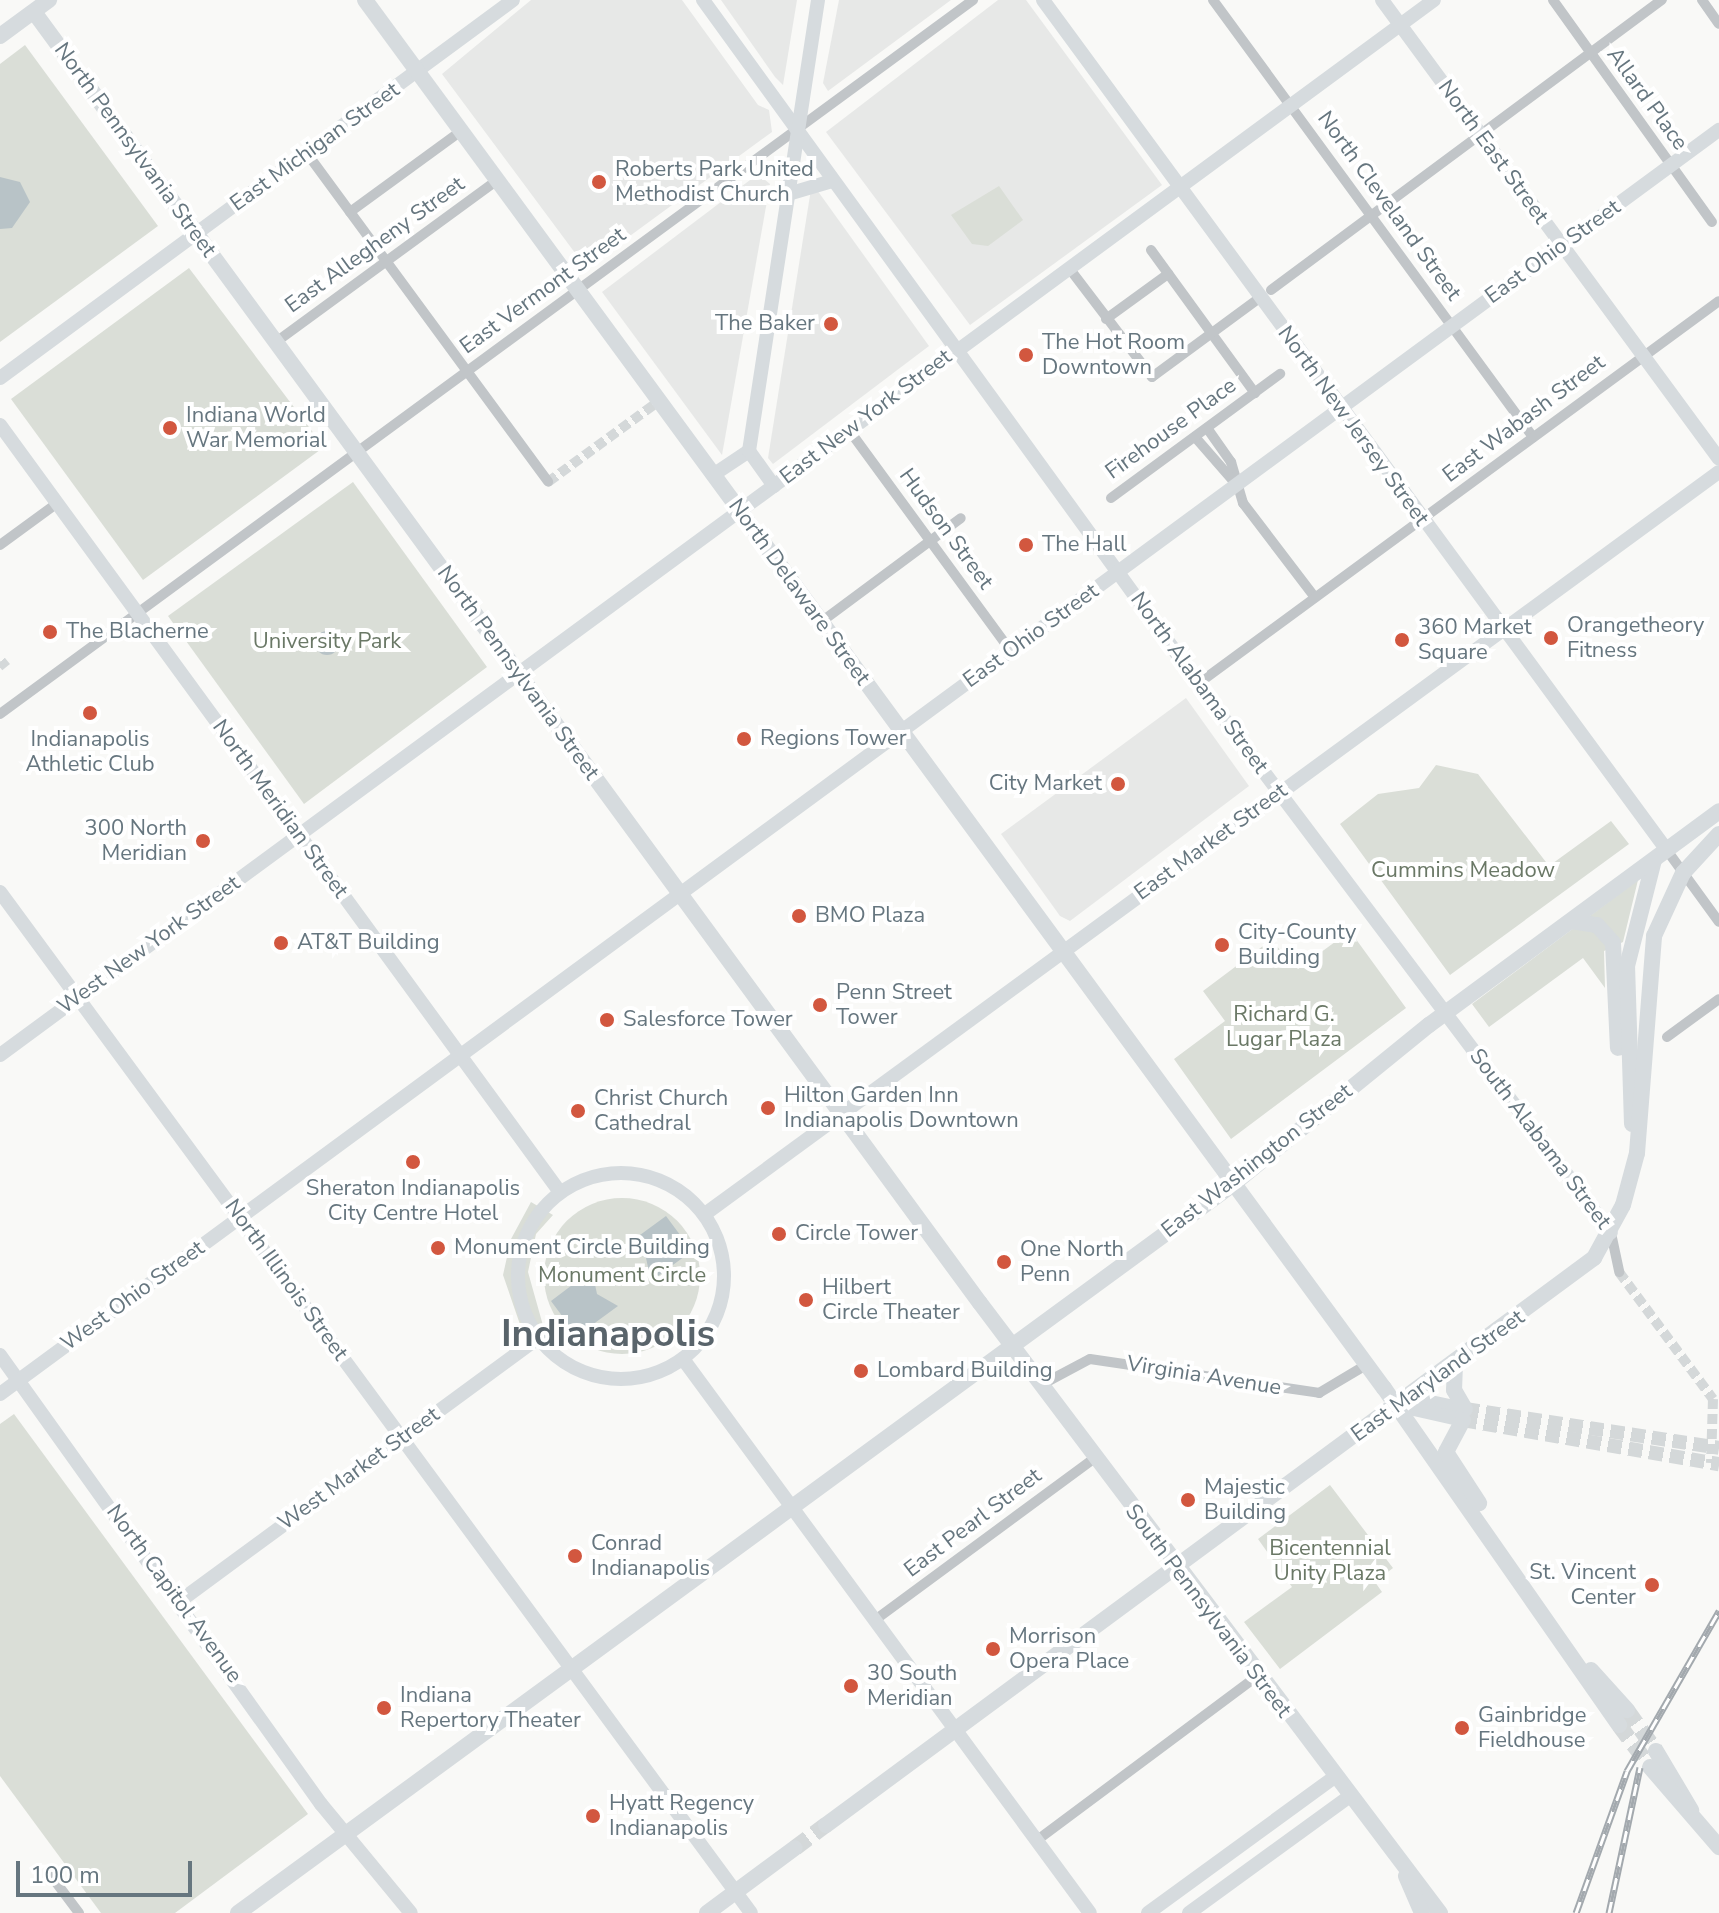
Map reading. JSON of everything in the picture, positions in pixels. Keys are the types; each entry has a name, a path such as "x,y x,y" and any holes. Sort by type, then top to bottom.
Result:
{"main road":[{"path":"0,36 29,6 49,0"},
{"name":"North Delaware Street","path":"365,0 1504,1555"},
{"name":"East Michigan Street","path":"0,378 513,0"},
{"name":"North Alabama Street","path":"703,0 1199,683 1444,1013"},
{"path":"774,486 749,451 818,0"},
{"name":"North New Jersey Street","path":"1043,0 1180,187 1266,294 1340,410 1666,849"},
{"name":"North East Street","path":"1382,0 1719,459"},
{"name":"East New York Street","path":"298,834 1434,0"},
{"name":"North Pennsylvania Street","path":"29,6 1011,1346"},
{"name":"East Ohio Street","path":"460,1056 1719,130"},
{"path":"788,194 832,181"},
{"name":"North Meridian Street","path":"0,425 560,1192"},
{"path":"713,475 749,451"},
{"name":"East Market Street","path":"705,1214 1719,472"},
{"name":"East Washington Street","path":"238,1913 1232,1185 1444,1013 1719,811"},
{"name":"West New York Street","path":"0,1055 298,834"},
{"path":"1683,873 1719,834"},
{"path":"1626,1088 1627,966 1646,879 1666,849"},
{"name":"East Maryland Street","path":"826,1825 1566,1282 1611,1233 1637,1153 1648,960 1683,873"},
{"name":"North Illinois Street","path":"0,892 751,1913"},
{"path":"1571,921 1597,925 1613,943 1626,1088 1637,1153"},
{"name":"South Alabama Street","path":"1444,1013 1611,1233"},
{"name":"West Ohio Street","path":"0,1394 460,1056"},
{"path":"639,1174 676,1187 705,1214 722,1251 724,1292 709,1331 683,1359 646,1376 605,1378 568,1365 538,1338 521,1303 519,1260 535,1219 560,1192 597,1175 639,1174"},
{"name":"West Market Street","path":"180,1601 538,1338"},
{"name":"South Pennsylvania Street","path":"1011,1346 1406,1876 1440,1913"},
{"name":"North Capitol Avenue","path":"0,1355 347,1834 411,1913"},
{"path":"683,1359 1090,1913"},
{"path":"1455,1363 1454,1387 1464,1415 1446,1452 1504,1555 1623,1718"},
{"path":"1396,1406 1426,1401 1464,1415"},
{"path":"1656,1751 1691,1810 1719,1848"},
{"path":"1650,1767 1691,1810"},
{"path":"1148,1913 1333,1778"},
{"path":"1189,1913 1347,1798"},
{"path":"707,1913 795,1848"},
{"name":"South Pennsylvania Street","path":"1406,1876 1422,1913"}],"street":[{"name":"East Vermont Street","path":"0,714 973,0"},
{"name":"North Cleveland Street","path":"1213,0 1533,437"},
{"name":"Allard Place","path":"1553,0 1712,222"},
{"path":"1069,268 1152,377 1213,337 1478,133 1662,0"},
{"path":"1702,0 1719,24"},
{"path":"350,212 461,131"},
{"path":"306,152 548,482"},
{"name":"East Allegheny Street","path":"276,342 497,180"},
{"name":"Firehouse Place","path":"1151,250 1255,393"},
{"path":"1106,319 1168,274"},
{"name":"East Wabash Street","path":"1199,683 1313,595 1421,520 1719,301"},
{"name":"Firehouse Place","path":"1111,498 1280,374"},
{"path":"1207,428 1238,485 1243,503 1313,595"},
{"name":"Hudson Street","path":"849,430 1011,651"},
{"path":"1195,437 1238,485"},
{"path":"0,545 56,504"},
{"path":"821,622 961,518"},
{"path":"1666,849 1719,922"},
{"path":"1667,1037 1719,999"},
{"name":"South Alabama Street","path":"1611,1233 1619,1272"},
{"name":"Virginia Avenue","path":"1041,1385 1090,1359 1319,1393 1366,1365"},
{"name":"East Pearl Street","path":"875,1620 1095,1458"},
{"path":"1036,1841 1257,1676"},
{"path":"52,1877 79,1913"}],"shaded area":[{"path":"531,0 682,0 758,105 769,110 772,132 597,260 581,261 442,74"},
{"path":"721,0 797,0 783,85 775,77"},
{"path":"839,0 951,0 828,91 823,83"},
{"path":"998,0 1026,0 1162,185 970,325 826,132"},
{"path":"0,177 20,182 30,202 12,228 0,229"},
{"path":"764,179 770,184 722,455 602,292 750,180"},
{"path":"812,183 929,346 773,464 768,458"},
{"path":"327,631 335,635 339,643 335,651 327,655 319,651 315,643 319,635"},
{"path":"1186,698 1249,786 1070,921 1060,916 1001,834"},
{"path":"666,1216 692,1251 651,1281 646,1258 625,1246"},
{"path":"592,1270 597,1294 618,1306 577,1336 551,1301"}],"green space":[{"path":"25,45 158,226 0,342 0,64"},
{"path":"999,186 1023,220 988,246 972,244 951,215"},
{"path":"189,268 324,447 143,580 11,399"},
{"name":"University Park","path":"353,482 487,667 304,804 168,616"},
{"name":"Cummins Meadow","path":"1436,765 1478,774 1549,866 1611,821 1629,844 1450,975 1340,824 1378,794 1419,788"},
{"path":"1638,880 1623,942 1604,951 1605,988 1583,958 1489,1027 1472,1004"},
{"name":"Richard G. Lugar Plaza","path":"1350,931 1406,1008 1231,1139 1174,1059 1225,1021 1203,991 1271,940 1298,969"},
{"name":"Monument Circle","path":"622,1198 652,1204 677,1221 694,1246 700,1276 694,1306 677,1331 652,1348 622,1354 592,1348 567,1331 550,1306 544,1276 550,1246 567,1221 592,1204"},
{"path":"531,1202 553,1215 536,1234 528,1272 544,1329 525,1339 503,1275 511,1239"},
{"path":"14,1414 308,1814 175,1913 101,1913 0,1776 0,1424"},
{"name":"Bicentennial Unity Plaza","path":"1330,1485 1393,1568 1375,1582 1382,1592 1280,1669 1244,1622 1292,1587 1258,1539"}],"tunnel":[{"path":"548,482 659,401"},
{"path":"1,661 6,667"},
{"path":"1619,1272 1713,1399 1711,1463"},
{"path":"1465,1409 1719,1448"},
{"path":"1463,1420 1719,1464"},
{"path":"1627,1710 1656,1751"},
{"path":"1619,1725 1650,1767"},
{"path":"795,1848 826,1825"}],"railway":[{"path":"1576,1913 1627,1771 1719,1611"},
{"path":"1609,1913 1640,1767"}],"place":[{"name":"Roberts Park United Methodist Church","path":"599,182"},
{"name":"The Baker","path":"831,324"},
{"name":"The Hot Room Downtown","path":"1026,355"},
{"name":"Indiana World War Memorial","path":"170,428"},
{"name":"The Hall","path":"1026,545"},
{"name":"The Blacherne","path":"50,632"},
{"name":"Orangetheory Fitness","path":"1551,638"},
{"name":"360 Market Square","path":"1402,640"},
{"name":"Indianapolis Athletic Club","path":"90,713"},
{"name":"Regions Tower","path":"744,739"},
{"name":"City Market","path":"1118,784"},
{"name":"300 North Meridian","path":"203,841"},
{"name":"BMO Plaza","path":"799,916"},
{"name":"AT&T Building","path":"281,943"},
{"name":"City-County Building","path":"1222,945"},
{"name":"Penn Street Tower","path":"820,1005"},
{"name":"Salesforce Tower","path":"607,1020"},
{"name":"Hilton Garden Inn Indianapolis Downtown","path":"768,1108"},
{"name":"Christ Church Cathedral","path":"578,1111"},
{"name":"Sheraton Indianapolis City Centre Hotel","path":"413,1162"},
{"name":"Circle Tower","path":"779,1234"},
{"name":"Monument Circle Building","path":"438,1248"},
{"name":"One North Penn","path":"1004,1262"},
{"name":"Hilbert Circle Theater","path":"806,1300"},
{"name":"Lombard Building","path":"861,1371"},
{"name":"Majestic Building","path":"1188,1500"},
{"name":"Conrad Indianapolis","path":"575,1556"},
{"name":"St. Vincent Center","path":"1652,1585"},
{"name":"Morrison Opera Place","path":"993,1649"},
{"name":"30 South Meridian","path":"851,1686"},
{"name":"Indiana Repertory Theater","path":"384,1708"},
{"name":"Gainbridge Fieldhouse","path":"1462,1728"},
{"name":"Hyatt Regency Indianapolis","path":"593,1816"}],"district":[{"name":"Indianapolis","path":"608,1334"}]}
